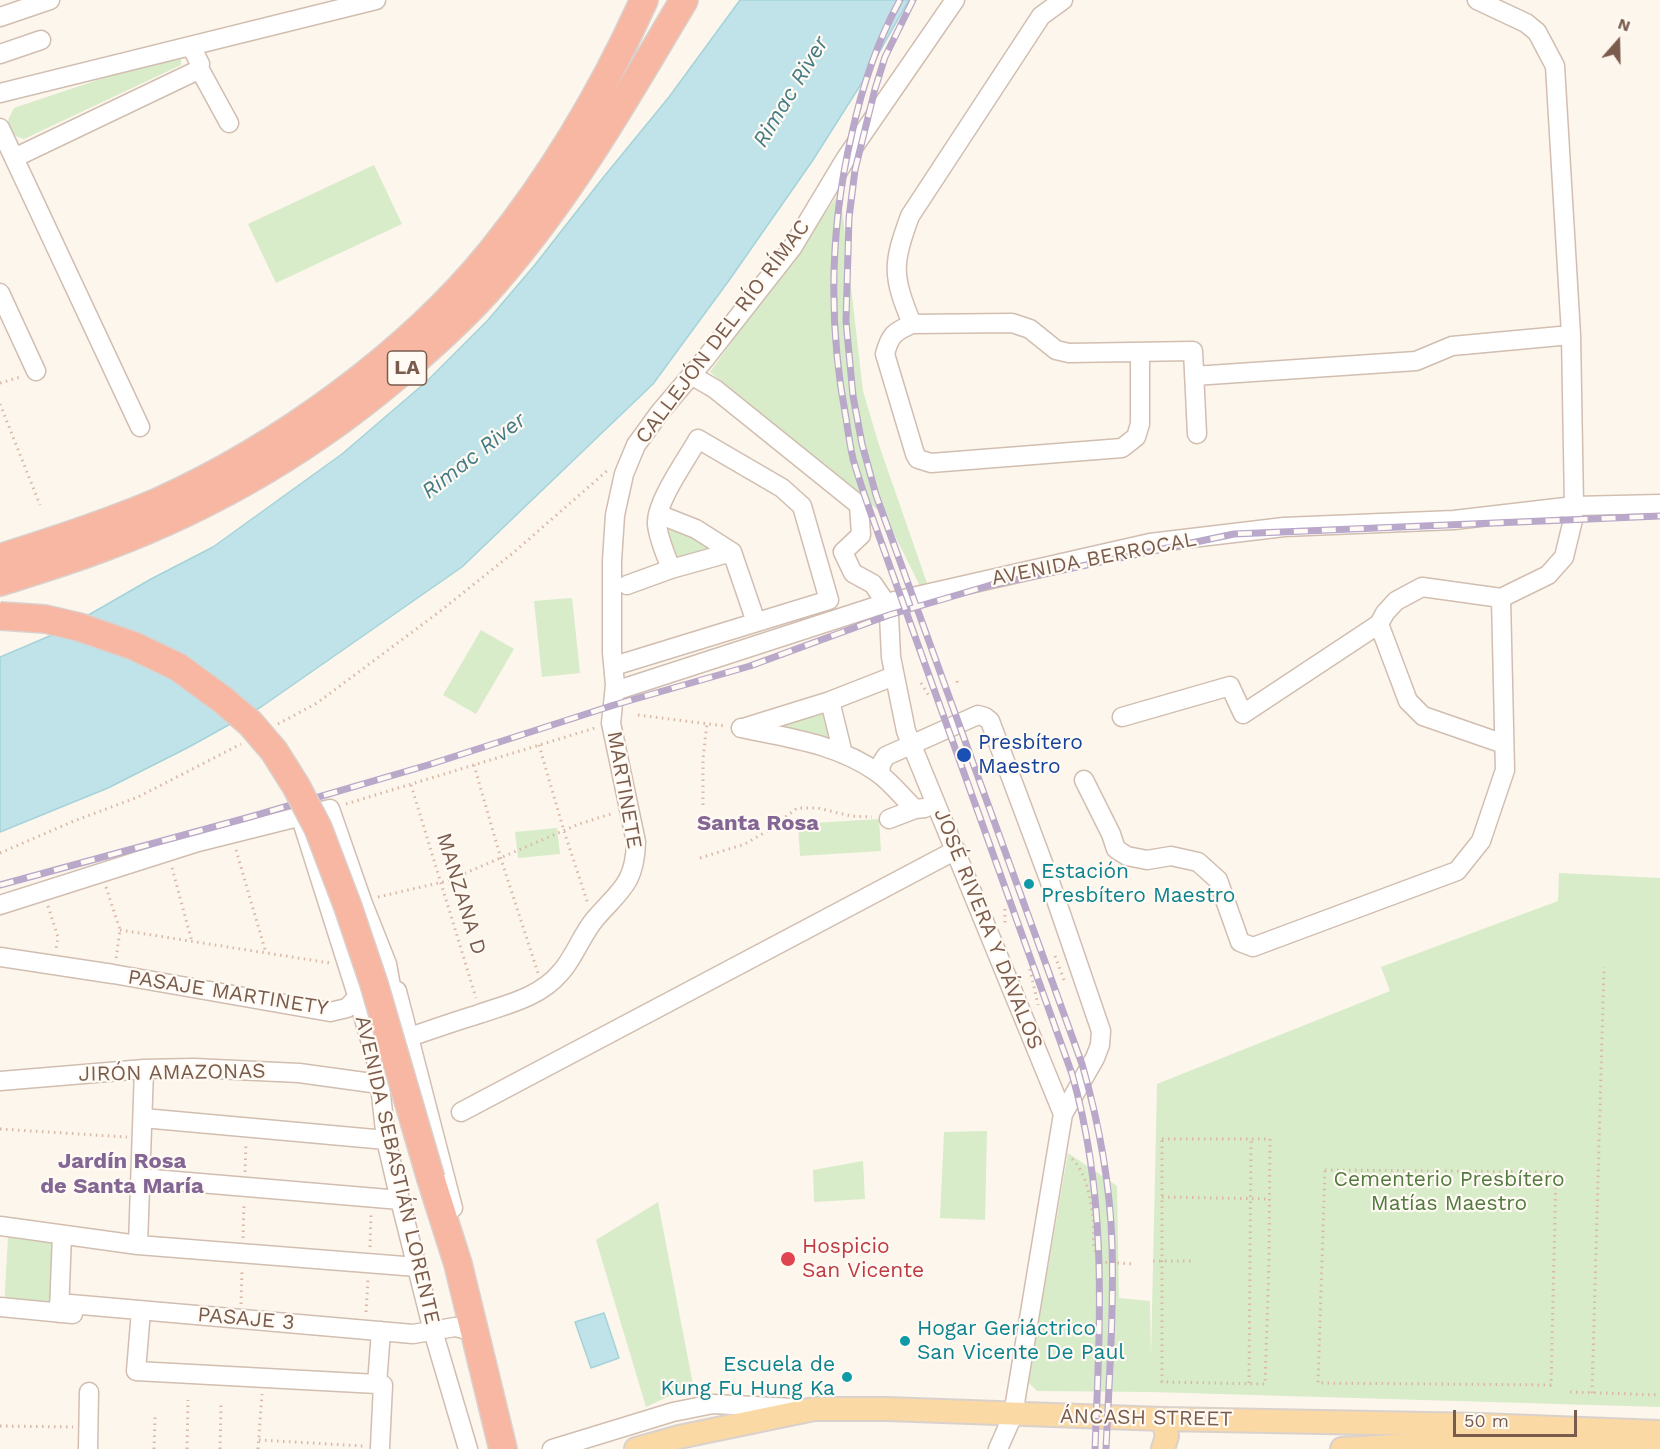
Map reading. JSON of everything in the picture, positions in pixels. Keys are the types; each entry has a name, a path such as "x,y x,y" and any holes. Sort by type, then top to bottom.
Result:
{"highway":[{"name":"LA","path":"0,558 120,518 198,482 305,419 382,359 444,303 492,251 545,178 598,94 644,0"},
{"name":"LA","path":"0,582 64,562 131,536 236,486 320,435 392,381 462,317 495,282 567,191 622,105 684,0"},
{"path":"0,616 45,619 79,627 134,646 178,667 250,723 274,751 296,786 318,828 374,984 480,1338 503,1449"}],"main road":[{"name":"ÁNCASH STREET","path":"636,1449 679,1437 814,1409 1480,1425 1660,1432"},
{"path":"1163,1419 1167,1436 1163,1449"},
{"path":"1341,1449 1445,1443 1659,1449"}],"street":[{"path":"0,17 50,0"},
{"path":"0,93 376,0"},
{"name":"CALLEJÓN DEL RÍO RÍMAC","path":"613,706 612,561 615,516 624,474 636,445 792,248 846,158 955,0"},
{"path":"912,324 902,299 896,274 898,250 910,216 1041,16 1063,0"},
{"path":"1122,717 1230,686 1243,714 1379,624 1396,601 1422,587 1501,598 1548,575 1564,558 1574,506 1571,335 1555,66 1537,32 1526,23 1477,0"},
{"path":"0,54 41,40"},
{"path":"191,46 200,64 199,68 229,123"},
{"path":"14,158 199,68"},
{"path":"0,128 140,427"},
{"path":"0,293 36,371"},
{"path":"1140,352 1140,424 1136,437 1122,448 931,463 918,459 915,454 885,354 890,339 898,330 912,324 1012,323 1030,329 1056,350 1070,353 1193,351 1197,434"},
{"path":"1194,376 1416,361 1452,346 1571,335"},
{"path":"691,375 715,389 859,505 861,535 843,552 853,573 873,584 886,603"},
{"path":"614,666 829,600 802,506 782,488 698,439 664,498 658,514 657,524 671,569"},
{"name":"AVENIDA BERROCAL","path":"613,706 886,603 1150,543 1284,527 1454,520 1574,506 1660,504"},
{"path":"658,514 696,529 732,552 756,622"},
{"path":"627,585 671,569 732,552"},
{"path":"1084,780 1116,849 1127,856 1147,860 1171,856 1198,862 1218,880 1240,942 1252,947 1457,871 1481,842 1505,770 1501,598"},
{"name":"JOSÉ RIVERA Y DÁVALOS","path":"886,603 889,615 891,657 906,731 1064,1114"},
{"path":"1379,624 1408,701 1423,716 1504,744"},
{"path":"741,728 830,701 894,676"},
{"path":"830,701 843,754"},
{"name":"MARTINETE","path":"410,1037 530,997 562,972 594,921 620,894 636,859 636,842 613,706"},
{"path":"880,774 881,764 886,756 911,743 978,715 990,722 1049,879 1101,1031 1100,1045 1095,1058 1064,1114 1013,1415 998,1449"},
{"path":"741,728 812,743 855,758 880,774 915,809"},
{"path":"0,905 168,851 330,809 387,964 391,986 397,991 410,1037"},
{"path":"889,819 915,809 939,809"},
{"name":"AVENIDA SEBASTIÁN LORENTE","path":"300,815 378,1067 386,1140 400,1200 433,1331 468,1449"},
{"path":"461,1112 956,850"},
{"name":"PASAJE MARTINETY","path":"0,957 113,974 330,1012 347,1008 367,987 382,984 391,986"},
{"name":"AVENIDA SEBASTIÁN LORENTE","path":"410,1037 480,1338 514,1449"},
{"name":"JIRÓN AMAZONAS","path":"0,1081 144,1069 194,1068 299,1073 379,1084"},
{"path":"138,1245 144,1069"},
{"path":"143,1118 386,1140"},
{"path":"141,1178 400,1200"},
{"path":"0,1226 138,1245 417,1267"},
{"path":"59,1308 62,1235"},
{"name":"PASAJE 3","path":"0,1307 240,1318 413,1334 455,1328 465,1329 480,1338"},
{"path":"141,1315 136,1371 383,1385 380,1447"},
{"path":"377,1384 381,1330"},
{"path":"88,1449 89,1392"},
{"path":"552,1449 673,1412 713,1404 814,1409"},
{"path":"1659,1449 1660,1432"}],"path":[{"path":"0,404 40,505"},
{"path":"277,724 317,703 439,612 513,553 609,469"},
{"path":"957,681 958,687"},
{"path":"921,683 929,696"},
{"path":"330,809 539,745 613,706"},
{"path":"638,714 741,728"},
{"path":"703,805 703,759 707,723"},
{"path":"0,853 74,821 138,797 248,740"},
{"path":"539,745 594,921"},
{"path":"474,765 501,859 543,987"},
{"name":"MANZANA D","path":"411,784 481,1013"},
{"path":"362,901 441,882 564,831 630,808"},
{"path":"700,858 745,844 769,830 797,808 818,808 851,816 889,819"},
{"path":"231,834 266,954"},
{"path":"168,851 192,942"},
{"path":"101,872 120,930 113,974"},
{"path":"44,890 58,937 54,965"},
{"path":"1005,909 1005,925"},
{"path":"120,930 332,964 347,963"},
{"path":"1592,1393 1605,966"},
{"path":"1030,969 1038,1005"},
{"path":"240,1318 246,1128"},
{"path":"0,1129 142,1138"},
{"path":"1162,1139 1269,1139 1265,1384 1162,1382 1162,1197 1162,1139"},
{"path":"1249,1383 1251,1139"},
{"path":"1058,1145 1081,1167 1093,1216 1095,1256 1101,1262 1134,1264"},
{"path":"1325,1170 1556,1172 1551,1385 1318,1383 1325,1170"},
{"path":"1162,1197 1269,1199"},
{"path":"1153,1261 1194,1261"},
{"path":"258,1449 264,1378"},
{"path":"1570,1392 1660,1395"},
{"path":"187,1449 188,1400"},
{"path":"220,1449 221,1405"},
{"path":"154,1417 154,1449"},
{"path":"0,1426 89,1428"},
{"path":"259,1440 380,1447"}],"green space":[{"path":"175,54 181,58 181,65 24,139 12,134 9,129 7,122 14,108"},
{"path":"374,165 402,224 276,283 248,224"},
{"path":"840,192 863,391 879,445 927,583 920,586 885,516 710,372"},
{"path":"658,514 732,552 671,569"},
{"path":"572,598 580,673 542,677 534,601"},
{"path":"481,630 514,649 476,714 443,695"},
{"path":"822,713 828,739 783,729 785,722"},
{"path":"879,819 881,851 800,856 798,824"},
{"path":"557,828 560,854 518,858 515,832"},
{"name":"Cementerio Presbítero Matías Maestro","path":"1559,873 1660,878 1660,1407 1151,1392 1037,1391 1028,1382 1068,1153 1117,1186 1119,1298 1150,1301 1151,1356 1157,1084 1390,991 1381,967 1558,901"},
{"path":"987,1131 985,1220 940,1218 944,1132"},
{"path":"863,1161 865,1199 814,1202 813,1170"},
{"path":"658,1202 693,1385 646,1407 596,1240"},
{"path":"8,1237 57,1240 53,1311 4,1308"}],"water":[{"name":"Rimac River","path":"740,0 909,0 863,81 813,160 653,384 462,567 261,707 108,788 0,832 0,657 59,632 151,579 213,547 342,454 426,382 488,320 534,266 669,97"},
{"path":"604,1313 619,1358 591,1368 575,1322"}],"railway":[{"path":"900,0 877,48 866,82 856,116 839,204 834,311 840,382 852,454 861,485 1072,1074 1084,1121 1096,1214 1099,1260 1099,1354 1095,1449"},
{"path":"913,0 885,57 855,170 849,218 846,321 853,396 862,444 876,495 1082,1064 1094,1108 1106,1175 1112,1244 1112,1321 1106,1449"},
{"path":"0,885 250,817 428,765 614,705 750,666 889,615 991,585 1234,534 1660,516"}],"place":[{"name":"Presbítero Maestro","path":"964,755"},
{"name":"Estación Presbítero Maestro","path":"1029,884"},
{"name":"Hospicio San Vicente","path":"788,1259"},
{"name":"Hogar Geriáctrico San Vicente De Paul","path":"905,1341"},
{"name":"Escuela de Kung Fu Hung Ka","path":"847,1377"}],"district":[{"name":"Santa Rosa","path":"758,824"},
{"name":"Jardín Rosa de Santa María","path":"122,1174"}]}
